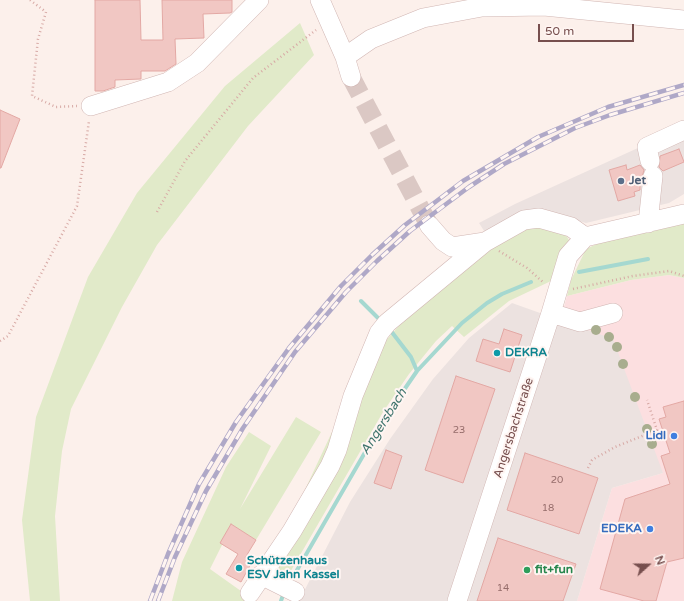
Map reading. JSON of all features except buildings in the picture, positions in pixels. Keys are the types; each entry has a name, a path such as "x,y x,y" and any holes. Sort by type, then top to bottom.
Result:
{"street":[{"path":"91,106 168,82 196,63 260,0"},
{"path":"320,0 345,57 351,77"},
{"path":"345,57 371,39 423,18 482,7 621,7 681,20"},
{"path":"648,223 652,168 647,147 684,130"},
{"path":"250,593 268,578 292,531 330,466 337,450 353,396 379,333 387,323 485,242 524,220 539,218 571,227 585,237 684,214"},
{"path":"429,225 443,241 452,247 485,242"},
{"name":"Angersbachstraße","path":"457,601 551,313 568,256 585,237"},
{"path":"551,313 580,322 613,313"},
{"path":"268,578 295,592"}],"path":[{"path":"0,341 8,336 77,206 91,106 56,107 32,96 38,39 46,12 30,0"},
{"path":"157,212 185,161 252,78 329,20"},
{"path":"485,242 527,268 557,293 632,276 669,271 684,276"},
{"path":"588,468 592,460 615,447 657,430 647,400"}],"shaded area":[{"path":"684,127 684,194 669,203 586,223 552,213 488,237 479,223 515,204"},
{"path":"669,275 684,278 684,601 577,601 612,488 663,473 560,322 567,296 631,280"},
{"path":"512,303 613,339 663,473 612,488 577,601 299,601 350,502 390,439 433,379 469,338"}],"green space":[{"path":"300,23 314,55 248,126 157,245 122,307 71,409 62,451 55,516 60,601 30,601 22,520 36,417 88,277 137,193 225,86"},
{"path":"684,221 684,278 669,275 631,280 567,296 571,280 586,249 601,242"},
{"path":"528,226 564,232 569,240 558,269 551,281 509,301 464,337 452,326 436,341 409,374 383,412 285,581 266,573 346,402 375,353 410,313 470,262"},
{"path":"296,417 321,432 256,540 232,525 210,569 255,601 172,601 182,562 226,467 249,432 271,446 240,509"}],"waterway":[{"name":"Angersbach","path":"579,272 648,259"},
{"name":"Angersbach","path":"289,584 386,416 417,371 462,323 487,303 502,294 531,282"},
{"path":"361,301 381,321"},
{"path":"391,331 411,357 417,371"},
{"name":"Angersbach","path":"281,601 284,592"}],"tunnel":[{"path":"351,77 429,225"}],"railway":[{"path":"150,601 168,554 199,484 236,422 289,348 341,286 372,255 405,225 463,181 538,137 608,107 684,85"},
{"path":"158,601 175,557 206,491 243,428 295,352 346,292 377,261 410,231 469,187 504,164 575,128 610,115 684,93"}],"place":[{"name":"Jet","path":"621,181"},
{"name":"DEKRA","path":"497,353"},
{"name":"Lidl","path":"674,436"},
{"name":"EDEKA","path":"650,529"},
{"name":"Schützenhaus ESV Jahn Kassel","path":"239,568"},
{"name":"fit+fun","path":"527,570"}]}
